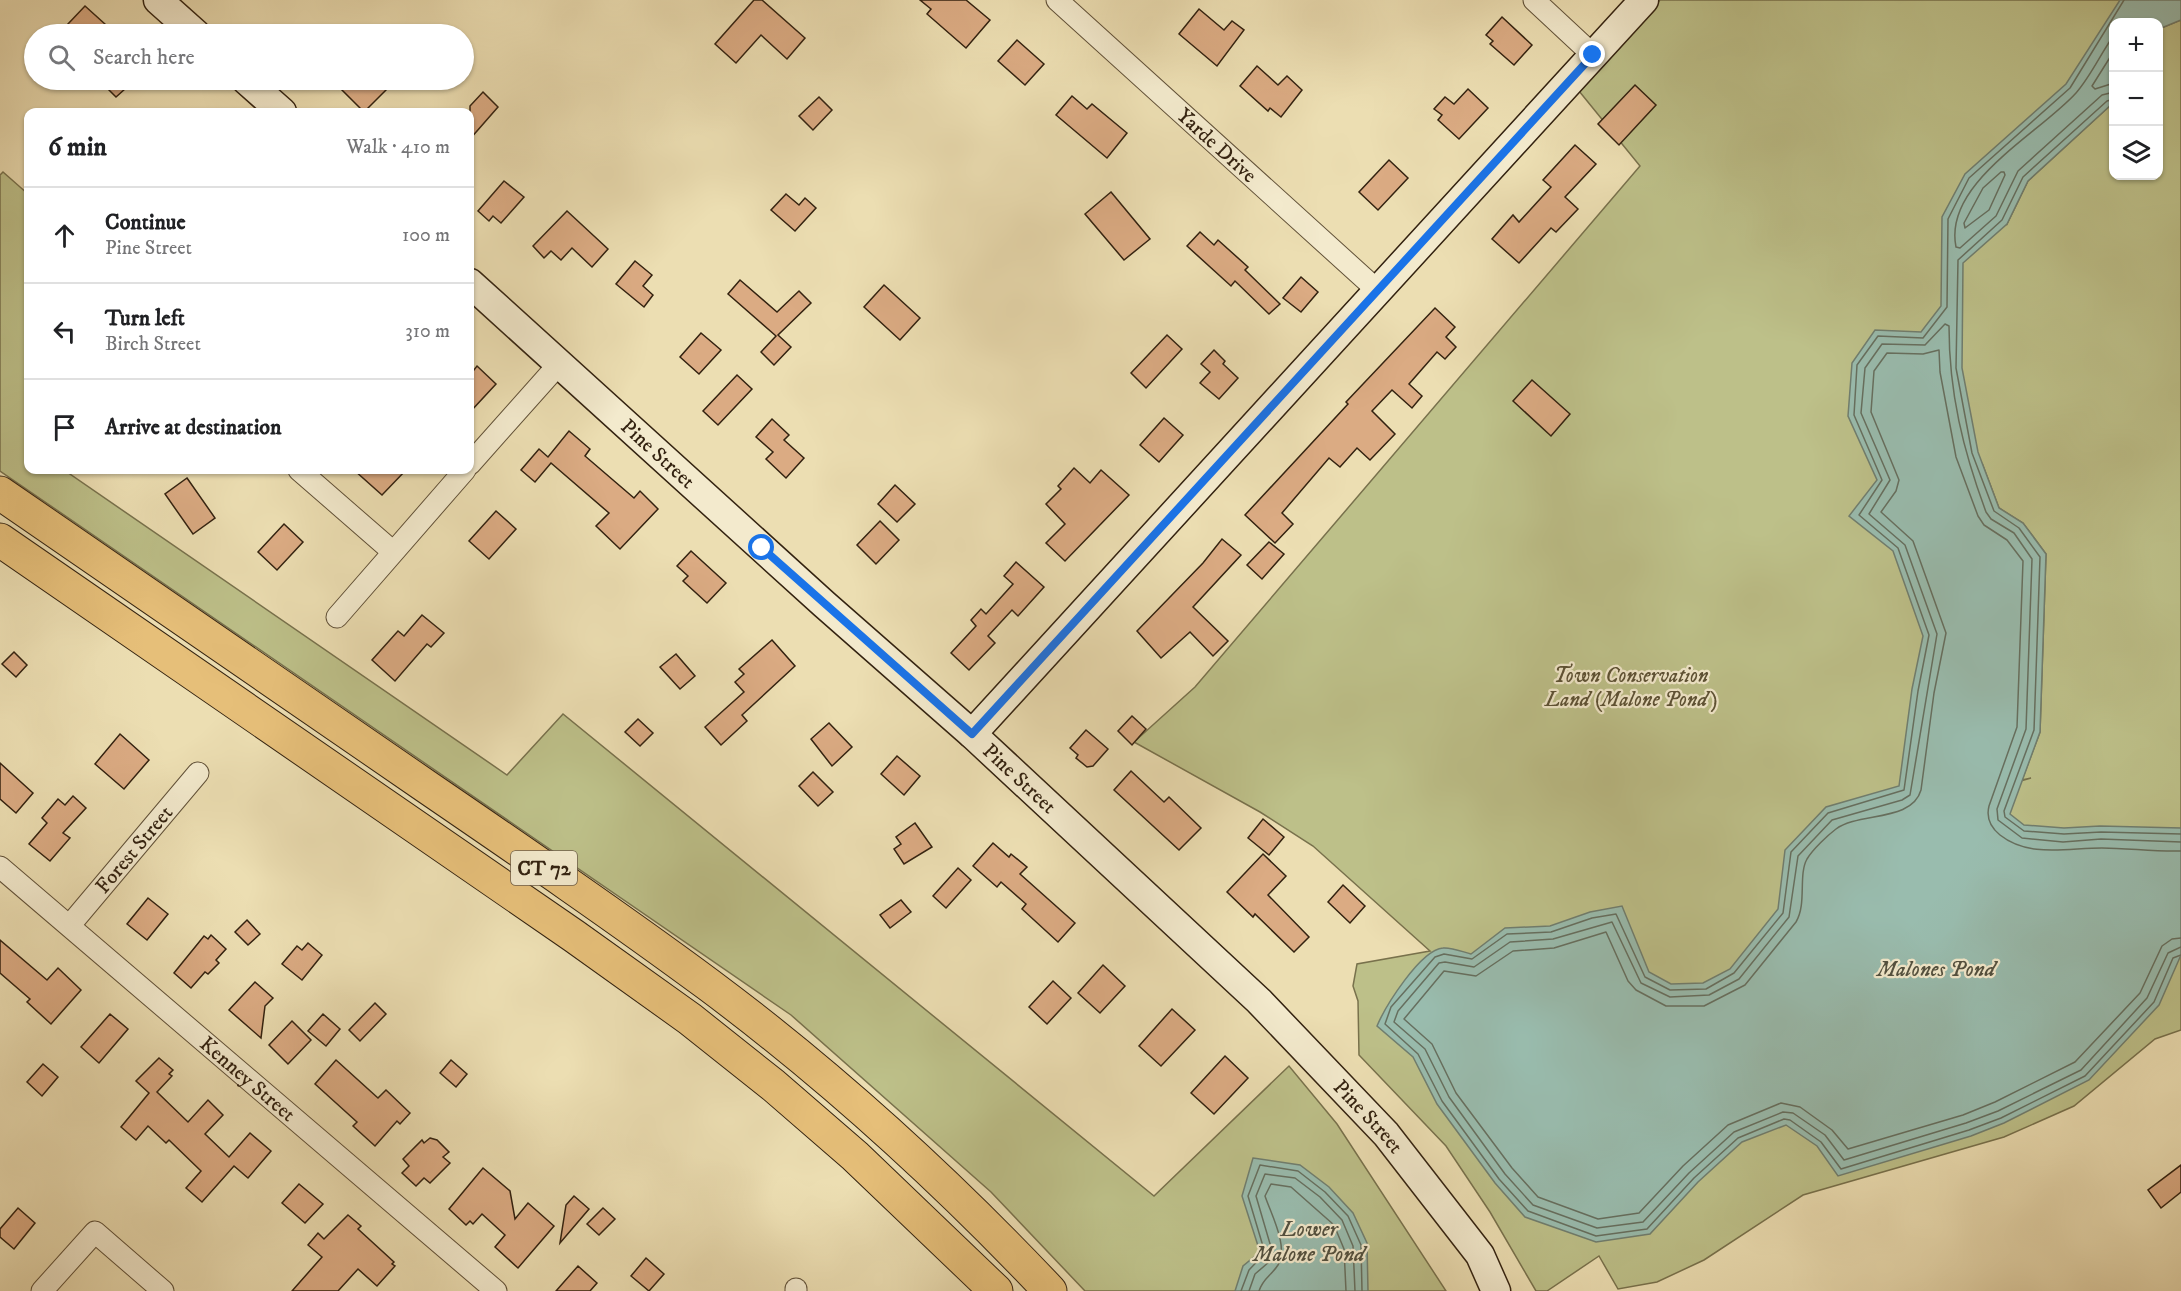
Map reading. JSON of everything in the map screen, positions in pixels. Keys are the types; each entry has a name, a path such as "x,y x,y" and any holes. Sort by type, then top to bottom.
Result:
{"highway":[{"name":"CT 72","path":"0,493 593,902 711,987 798,1056 880,1127 961,1202 1050,1291"},
{"name":"CT 72","path":"0,540 574,936 690,1019 855,1156 996,1291"}],"main road":[{"path":"158,0 185,24"},
{"path":"972,734 1644,0"},
{"path":"257,90 278,108"},
{"name":"Pine Street","path":"474,287 972,734 1259,1001 1386,1134 1480,1255 1496,1291"}],"street":[{"name":"Yarde Drive","path":"1057,0 1377,290"},
{"path":"1534,0 1593,55"},
{"path":"474,460 559,364"},
{"path":"304,474 392,551"},
{"path":"337,617 392,551 461,474"},
{"name":"Forest Street","path":"70,925 198,773"},
{"name":"Kenney Street","path":"0,867 496,1291"},
{"path":"42,1291 95,1232 163,1291"}],"green space":[{"name":"Town Conservation Land (Malone Pond)","path":"1660,0 2146,0 2120,18 2109,18 2109,43 1990,176 2007,224 2028,181 2109,107 2109,180 2163,180 2163,27 2181,20 2181,1030 2155,1039 2074,1106 2004,1137 1803,1195 1704,1260 1657,1282 1618,1289 1599,1256 1547,1291 1536,1291 1490,1212 1446,1146 1359,1055 1358,1001 1353,986 1357,964 1430,951 1313,846 1260,812 1134,742 1195,687 1640,166 1579,91","holes":["1982,463 1999,508 2023,523 2046,554 2040,732 2022,780 2031,778 1989,790"]},
{"path":"3,172 24,190 24,474 70,474 507,775 563,714 1154,1196 1289,1066 1337,1124 1446,1291 1085,1291 991,1192 791,1015 0,471 0,175"}],"water":[{"name":"Malones Pond","path":"2120,0 2181,0 2181,20 2163,27 2163,18 2109,18 2109,107 2028,181 2007,224 1963,263 1962,368 1978,452 1999,508 2023,523 2046,554 2040,732 2010,814 2024,825 2064,828 2100,826 2181,828 2181,955 2159,1005 2089,1080 2004,1123 1971,1136 1838,1176 1817,1146 1786,1125 1742,1142 1698,1182 1650,1234 1596,1242 1525,1217 1495,1183 1437,1104 1413,1057 1377,1026 1381,1017 1404,981 1424,958 1434,951 1446,948 1471,954 1505,928 1550,926 1590,912 1622,906 1649,972 1671,984 1703,983 1730,969 1778,909 1785,850 1826,807 1899,786 1912,689 1923,636 1893,551 1849,516 1877,480 1848,416 1852,363 1875,330 1921,332 1941,306 1942,217 1965,174 2066,84"},
{"name":"Lower Malone Pond","path":"1253,1158 1300,1165 1329,1187 1353,1213 1367,1243 1368,1291 1235,1291 1243,1266 1260,1252 1242,1196"}],"building":[{"path":"754,0 762,0 805,38 787,59 761,35 736,63 715,44"},
{"path":"920,0 966,0 990,20 966,48 927,14 931,9"},
{"path":"85,6 105,24 68,24"},
{"path":"1199,9 1224,30 1232,21 1244,30 1217,66 1179,34"},
{"path":"1502,17 1532,45 1514,65 1490,44 1493,41 1486,35"},
{"path":"1017,40 1044,64 1025,85 998,61"},
{"path":"1257,66 1278,85 1287,76 1302,90 1281,117 1270,108 1268,111 1240,86"},
{"path":"1635,85 1656,105 1619,145 1598,124"},
{"path":"1468,89 1488,108 1459,139 1438,120 1442,115 1434,109 1445,97 1454,104"},
{"path":"109,90 124,90 116,97"},
{"path":"342,90 386,90 368,108 360,108"},
{"path":"483,92 498,107 474,134 474,108 470,106"},
{"path":"1072,96 1087,109 1092,104 1127,133 1107,158 1056,115"},
{"path":"819,97 832,110 813,130 799,116"},
{"path":"1575,145 1596,164 1565,197 1578,209 1556,232 1551,228 1519,263 1492,239 1513,215 1519,222 1551,187 1543,180"},
{"path":"1389,160 1408,178 1378,210 1359,192"},
{"path":"504,181 524,197 501,223 493,216 489,221 478,211"},
{"path":"1111,192 1150,239 1124,260 1085,214"},
{"path":"786,194 799,205 805,198 816,208 795,231 771,210"},
{"path":"567,211 608,249 592,267 572,248 561,260 551,251 544,258 533,246"},
{"path":"1200,232 1214,245 1218,240 1248,267 1245,270 1280,304 1269,314 1235,281 1231,286 1187,246"},
{"path":"635,261 652,275 643,286 653,295 644,307 616,284"},
{"path":"1301,277 1318,292 1301,312 1283,298"},
{"path":"740,280 777,312 799,291 811,303 778,335 791,347 774,365 761,352 776,336 728,294"},
{"path":"884,285 920,318 900,340 864,307"},
{"path":"1435,308 1455,327 1446,337 1456,347 1445,359 1437,352 1409,384 1422,396 1412,408 1392,390 1372,411 1395,434 1370,460 1357,448 1340,467 1329,458 1282,513 1293,524 1275,543 1245,515 1348,404 1346,402"},
{"path":"701,333 721,350 699,374 680,357"},
{"path":"1167,335 1182,349 1146,388 1131,373"},
{"path":"1214,350 1225,361 1223,364 1238,378 1219,399 1200,383 1210,372 1201,364"},
{"path":"477,366 496,384 474,408 474,370"},
{"path":"737,375 752,389 718,425 703,411"},
{"path":"1532,380 1570,414 1551,436 1513,401"},
{"path":"1164,418 1183,435 1159,462 1140,445"},
{"path":"772,419 789,435 784,440 804,458 786,478 766,459 773,452 756,437"},
{"path":"569,431 590,449 585,456 634,498 640,491 658,509 620,549 596,526 609,513 551,463 535,482 521,470 539,449 548,457"},
{"path":"1074,468 1090,483 1101,470 1129,495 1065,561 1046,543 1065,524 1046,504 1061,489 1058,486"},
{"path":"358,474 402,474 382,495"},
{"path":"187,478 215,518 193,534 165,494"},
{"path":"895,485 915,504 897,522 878,504"},
{"path":"496,511 516,529 489,559 469,541"},
{"path":"880,521 899,540 876,564 857,545"},
{"path":"284,524 303,542 277,570 258,552"},
{"path":"1222,539 1241,555 1193,607 1228,641 1213,656 1190,632 1161,658 1137,631 1203,563"},
{"path":"1269,542 1284,554 1262,579 1247,565"},
{"path":"691,551 726,583 707,603 683,581 688,576 677,566"},
{"path":"1016,562 1044,587 1018,616 1012,610 988,636 995,643 969,670 951,653 976,626 971,620 981,609 986,614 1013,584 1004,576"},
{"path":"422,615 444,633 431,647 427,644 395,681 372,660 398,631 404,636"},
{"path":"772,640 795,666 742,715 747,721 721,745 705,727 744,692 735,682 744,674 739,669"},
{"path":"14,652 27,665 16,677 2,664"},
{"path":"676,654 695,676 680,689 660,667"},
{"path":"1132,716 1146,729 1132,745 1118,731"},
{"path":"638,719 653,733 640,746 625,732"},
{"path":"829,723 852,747 832,766 811,739"},
{"path":"1086,730 1108,749 1093,766 1087,767 1076,758 1078,755 1070,748"},
{"path":"120,734 149,760 124,789 95,764"},
{"path":"897,756 920,776 904,795 881,774"},
{"path":"0,763 33,793 16,813 0,799"},
{"path":"1131,771 1164,802 1169,797 1201,828 1179,850 1114,790"},
{"path":"813,772 833,792 818,806 799,786"},
{"path":"73,796 86,808 63,833 70,838 50,861 29,844 47,823 42,818 58,799 65,805"},
{"path":"1263,819 1284,837 1269,855 1248,838"},
{"path":"915,823 932,847 904,864 894,849 901,844 896,837"},
{"path":"993,843 1009,857 1011,854 1027,867 1020,874 1075,923 1058,942 1022,909 1026,904 1001,882 997,887 973,866"},
{"path":"1263,854 1286,876 1268,895 1309,937 1294,952 1255,914 1253,917 1227,892"},
{"path":"958,868 971,880 946,908 933,896"},
{"path":"1343,885 1365,906 1350,923 1328,902"},
{"path":"148,898 168,914 147,940 127,924"},
{"path":"901,900 911,912 890,928 880,915"},
{"path":"247,920 260,934 248,945 235,932"},
{"path":"211,935 226,949 216,960 219,963 208,974 205,972 191,988 174,973 204,936 208,939"},
{"path":"0,940 47,980 58,968 81,990 51,1024 27,1002 30,999 0,973"},
{"path":"308,943 322,955 302,980 282,964 297,946 302,950"},
{"path":"1103,965 1125,986 1100,1013 1078,993"},
{"path":"1053,981 1071,998 1047,1024 1029,1007"},
{"path":"255,982 273,998 265,1006 261,1038 229,1010"},
{"path":"375,1003 386,1014 360,1041 349,1030"},
{"path":"1172,1009 1195,1030 1161,1066 1139,1046"},
{"path":"110,1014 128,1029 99,1063 81,1047"},
{"path":"323,1014 340,1029 326,1046 308,1031"},
{"path":"292,1021 311,1040 288,1064 269,1045"},
{"path":"1225,1056 1248,1078 1214,1114 1191,1093"},
{"path":"159,1058 173,1070 169,1074 172,1076 157,1092 188,1122 208,1100 223,1115 205,1134 229,1157 250,1133 271,1151 248,1178 234,1166 202,1202 186,1188 201,1171 169,1140 166,1143 148,1126 136,1140 121,1127 149,1093 136,1081"},
{"path":"336,1060 378,1098 386,1090 410,1113 400,1124 397,1121 375,1146 353,1126 357,1122 315,1084"},
{"path":"451,1060 467,1074 456,1087 440,1073"},
{"path":"43,1064 58,1077 42,1096 27,1082"},
{"path":"430,1138 437,1140 449,1152 443,1157 450,1163 430,1183 424,1178 416,1186 402,1173 409,1166 403,1159 422,1140 424,1143"},
{"path":"2181,1165 2181,1192 2161,1208 2148,1190"},
{"path":"483,1168 510,1191 515,1219 528,1203 554,1226 518,1268 495,1247 505,1235 482,1214 473,1224 470,1221 466,1225 449,1209"},
{"path":"299,1184 323,1204 305,1223 282,1203"},
{"path":"574,1196 589,1209 560,1243 566,1205"},
{"path":"18,1208 35,1223 14,1249 0,1237 0,1229"},
{"path":"603,1208 615,1219 599,1235 587,1224"},
{"path":"348,1215 361,1226 358,1229 394,1262 392,1264 395,1266 377,1286 358,1269 338,1291 292,1291 322,1257 308,1245 318,1233 324,1239"},
{"path":"646,1258 664,1274 649,1291 631,1276"},
{"path":"578,1266 597,1283 590,1291 556,1291"}],"route":[{"path":"762,548 972,734 1593,55"}]}
